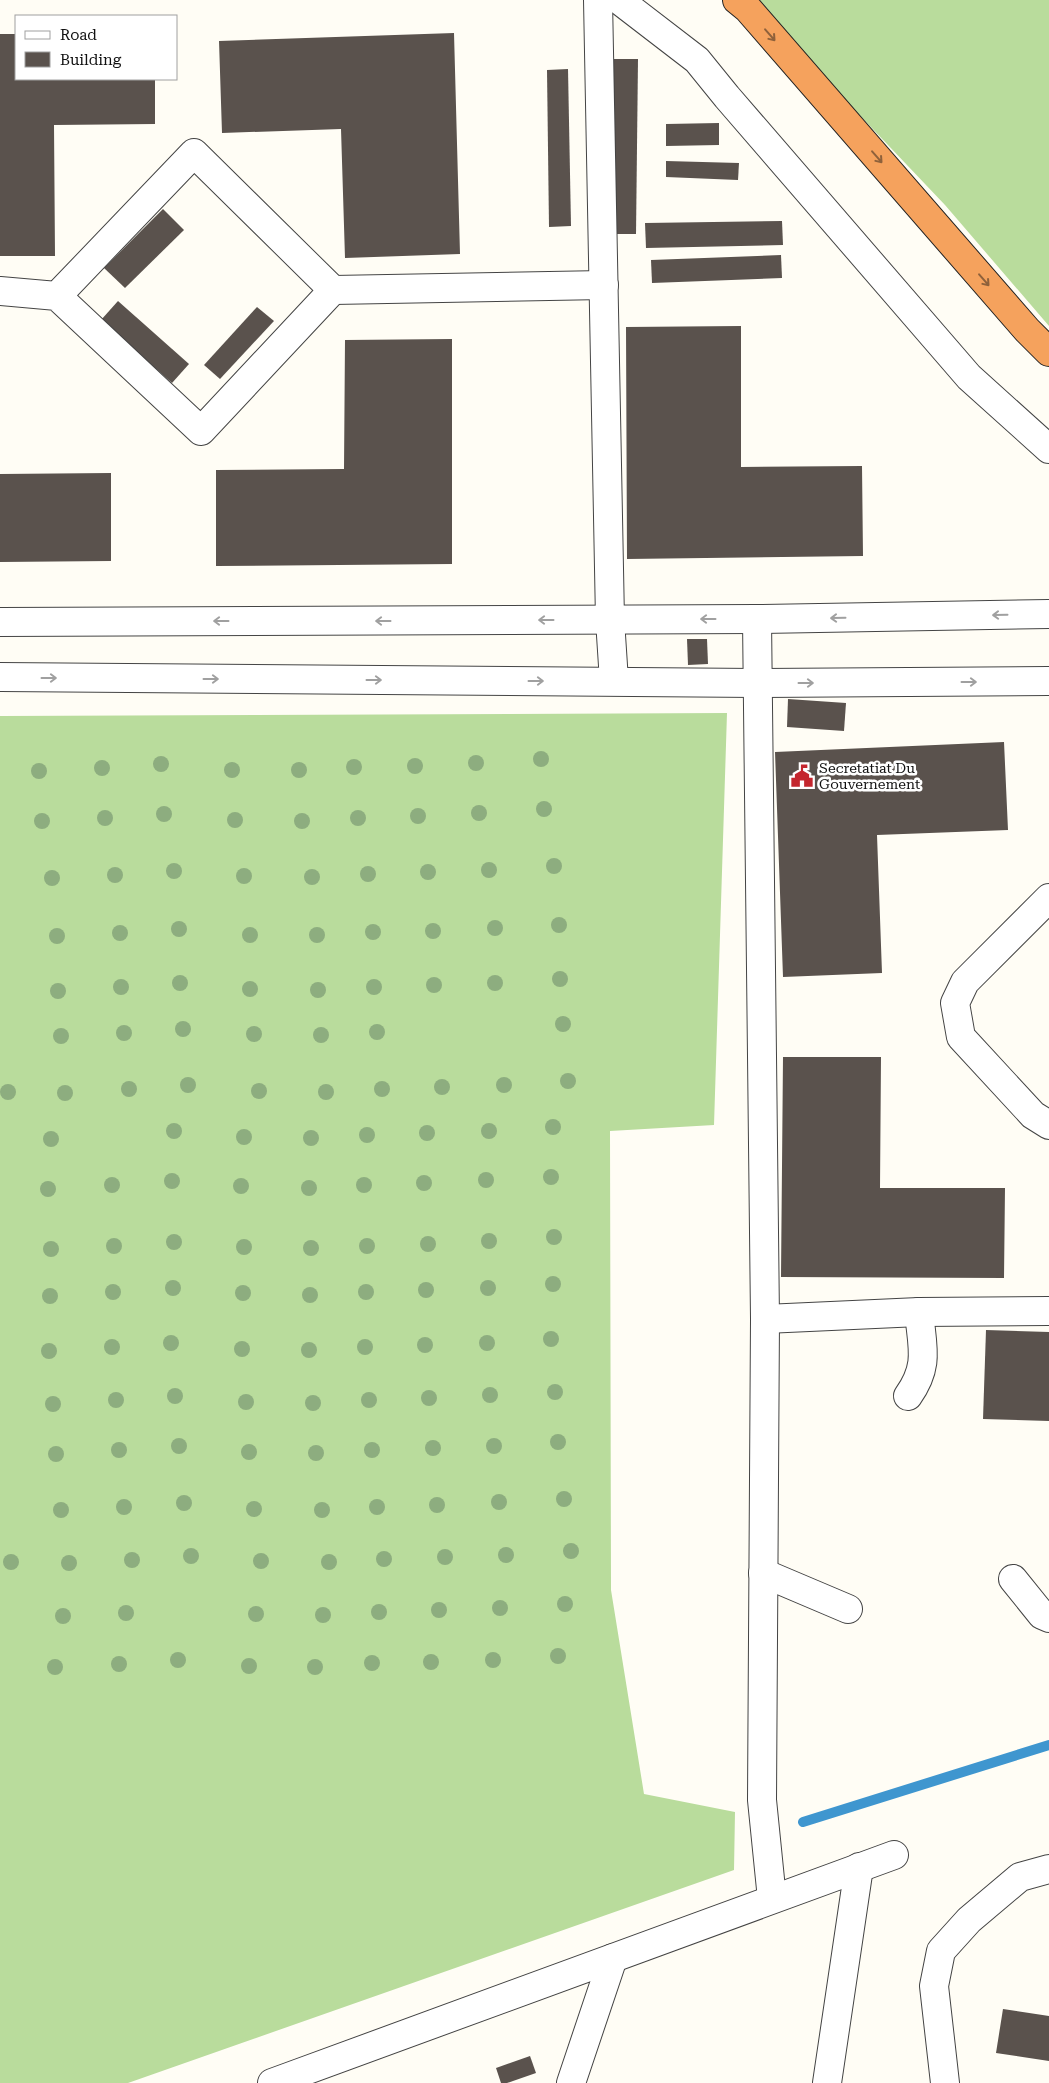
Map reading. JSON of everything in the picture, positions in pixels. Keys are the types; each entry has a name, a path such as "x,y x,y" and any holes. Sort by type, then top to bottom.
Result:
{"highway":[{"path":"737,0 748,9 1027,330 1049,352"}],"street":[{"path":"598,0 610,620 614,681"},
{"path":"619,0 697,60 969,377 1049,449"},
{"path":"56,296 194,153 333,290 604,285"},
{"path":"0,291 56,296 201,431 333,290"},
{"path":"0,622 757,619 1049,614"},
{"path":"757,619 765,1319 762,1800 772,1899"},
{"path":"0,677 757,683 1049,682"},
{"path":"1049,898 965,982 955,1003 961,1037 1033,1115 1049,1125"},
{"path":"765,1319 918,1312 1049,1311"},
{"path":"908,1396 918,1381 923,1365 918,1312"},
{"path":"763,1573 848,1608"},
{"path":"1013,1579 1042,1615 1049,1618"},
{"path":"272,2083 894,1855"},
{"path":"827,2083 859,1868"},
{"path":"945,2083 934,1986 940,1952 969,1920 1020,1878 1049,1869"},
{"path":"571,2083 613,1958"}],"green space":[{"path":"750,0 1049,0 1049,326 945,205"},
{"path":"727,713 714,1125 610,1131 611,1590 644,1794 735,1812 734,1870 128,2083 0,2083 0,716"}],"building":[{"path":"454,33 460,254 345,258 341,129 222,133 219,41"},
{"path":"0,34 15,34 15,80 155,80 155,124 54,125 55,256 0,256"},
{"path":"611,59 638,59 636,234 609,234"},
{"path":"568,69 571,226 549,227 547,70"},
{"path":"719,123 719,145 666,146 666,124"},
{"path":"666,161 739,163 738,180 666,177"},
{"path":"163,209 184,230 125,288 104,268"},
{"path":"782,221 783,245 646,248 645,223"},
{"path":"781,255 782,278 652,283 651,260"},
{"path":"118,301 189,364 172,383 101,320"},
{"path":"257,307 274,321 220,379 204,365"},
{"path":"741,326 741,467 862,466 863,556 627,559 626,327"},
{"path":"452,339 452,564 216,566 216,470 344,469 345,340"},
{"path":"111,473 111,561 0,562 0,474"},
{"path":"687,639 707,639 708,664 688,665"},
{"path":"788,699 846,703 844,731 787,727"},
{"path":"1004,742 1008,830 877,835 882,973 783,977 775,752"},
{"path":"783,1057 881,1057 880,1188 1005,1188 1004,1278 781,1277"},
{"path":"986,1330 1049,1332 1049,1421 983,1419"},
{"path":"1003,2009 1049,2016 1049,2061 996,2053"},
{"path":"530,2056 536,2073 507,2083 501,2083 496,2068"}],"waterway":[{"path":"803,1822 1049,1745"}],"place":[{"name":"Secretatiat Du Gouvernement","path":"802,776"}]}
